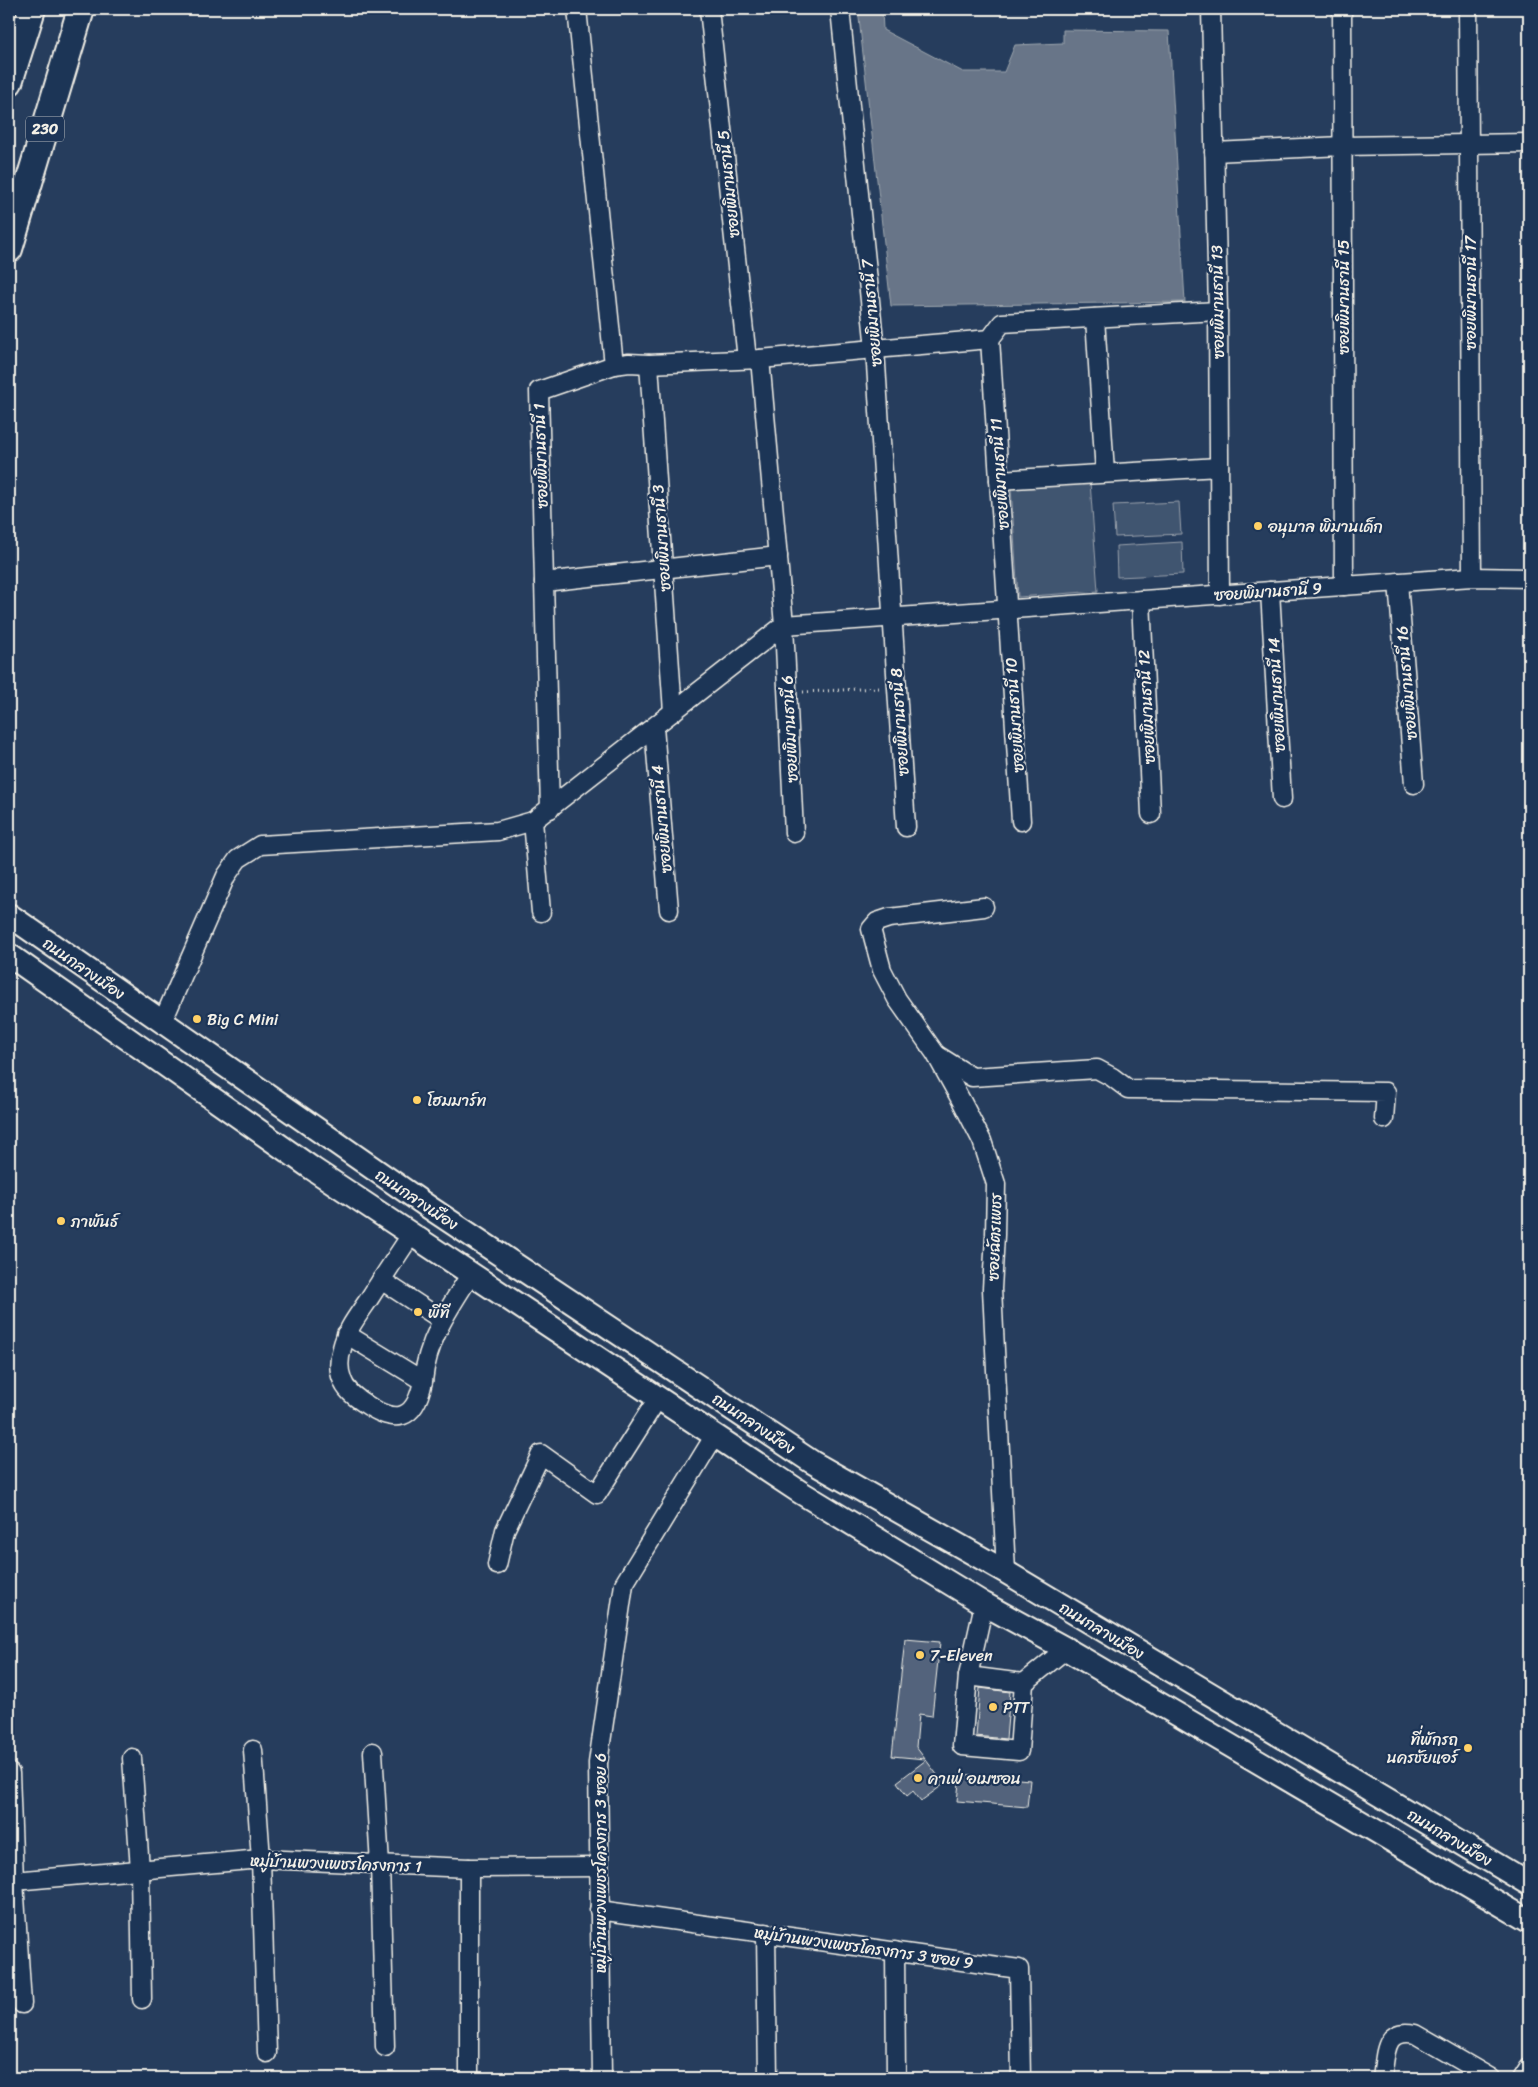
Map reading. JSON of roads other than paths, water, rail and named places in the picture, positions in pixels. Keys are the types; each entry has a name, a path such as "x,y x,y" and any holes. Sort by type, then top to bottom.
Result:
{"highway":[{"path":"9,82 32,9"},
{"name":"230","path":"9,250 81,9"}],"main road":[{"name":"ถนนกลางเมือง","path":"16,920 430,1208 812,1462 1006,1572 1529,1884"},
{"name":"ถนนกลางเมือง","path":"9,955 313,1169 800,1492 984,1604 1066,1649 1529,1921"},
{"path":"411,1235 430,1208"}],"street":[{"path":"577,9 614,365 753,359 990,339 1002,323 1218,311"},
{"name":"ซอยพิมานธานี 5","path":"709,9 778,556 784,625"},
{"name":"ซอยพิมานธานี 7","path":"840,9 875,349 892,617"},
{"name":"ซอยพิมานธานี 13","path":"1211,9 1218,311 1220,594"},
{"name":"ซอยพิมานธานี 15","path":"1342,9 1344,586"},
{"name":"ซอยพิมานธานี 17","path":"1468,9 1472,577"},
{"path":"1214,152 1342,146 1529,144"},
{"path":"1095,318 1105,473"},
{"name":"ซอยพิมานธานี 11","path":"990,339 1008,609"},
{"name":"ซอยพิมานธานี 3","path":"649,364 673,712"},
{"name":"ซอยพิมานธานี 1","path":"550,808 538,391 614,365"},
{"path":"999,480 1219,467"},
{"path":"544,582 778,556"},
{"name":"ซอยพิมานธานี 9","path":"784,625 1472,577 1529,578"},
{"name":"ซอยพิมานธานี 16","path":"1398,582 1414,784"},
{"name":"ซอยพิมานธานี 14","path":"1270,591 1282,799"},
{"name":"ซอยพิมานธานี 12","path":"1141,600 1151,814"},
{"name":"ซอยพิมานธานี 10","path":"1008,609 1021,821"},
{"name":"ซอยพิมานธานี 8","path":"892,617 906,827"},
{"path":"162,1023 226,876 238,860 260,845 498,831 534,821 784,625"},
{"name":"ซอยพิมานธานี 6","path":"784,625 794,833"},
{"name":"ซอยพิมานธานี 4","path":"654,727 669,910"},
{"path":"534,821 541,912"},
{"name":"ซอยฉัตรเพชร","path":"984,908 889,918 877,922 871,929 882,970 897,999 934,1053 982,1141 996,1184 992,1289 1006,1572"},
{"path":"934,1053 972,1077 1097,1069 1128,1089 1386,1092 1384,1119"},
{"path":"411,1235 346,1334 340,1359 342,1380 355,1397 368,1406 398,1418 405,1415 416,1403 423,1381 430,1345 442,1320 471,1274"},
{"path":"381,1280 442,1320"},
{"path":"346,1334 423,1381"},
{"path":"497,1565 505,1530 541,1454 597,1494 658,1398"},
{"name":"หมู่บ้านพวงเพชรโครงการ 3 ซอย 6","path":"602,2078 598,1763 624,1584 715,1436"},
{"path":"984,1604 968,1676 962,1746 1019,1751 1024,1683"},
{"path":"968,1676 1024,1683 1066,1649"},
{"path":"253,1750 261,1858 267,2053"},
{"path":"373,1752 380,1864 385,2047"},
{"path":"132,1758 140,1869 142,1999"},
{"path":"10,1773 14,1880 22,2004"},
{"name":"หมู่บ้านพวงเพชรโครงการ 1","path":"14,1880 261,1858 469,1868 599,1867"},
{"path":"469,1868 469,2078"},
{"name":"หมู่บ้านพวงเพชรโครงการ 3 ซอย 9","path":"600,1910 1019,1969 1021,2078"},
{"path":"766,1933 768,2078"},
{"path":"896,1951 896,2078"},
{"path":"1382,2078 1389,2041 1396,2033 1406,2032 1415,2034 1491,2078"},
{"path":"1522,2078 1529,2067"}],"place":[{"name":"อนุบาล พิมานเด็ก","path":"1258,526"},
{"name":"Big C Mini","path":"197,1019"},
{"name":"โฮมมาร์ท","path":"417,1100"},
{"name":"ภาพันธ์","path":"61,1221"},
{"name":"พีที","path":"418,1312"},
{"name":"7-Eleven","path":"920,1655"},
{"name":"PTT","path":"993,1707"},
{"name":"ที่พักรถ นครชัยแอร์","path":"1468,1748"},
{"name":"คาเฟ่ อเมซอน","path":"918,1778"}]}
